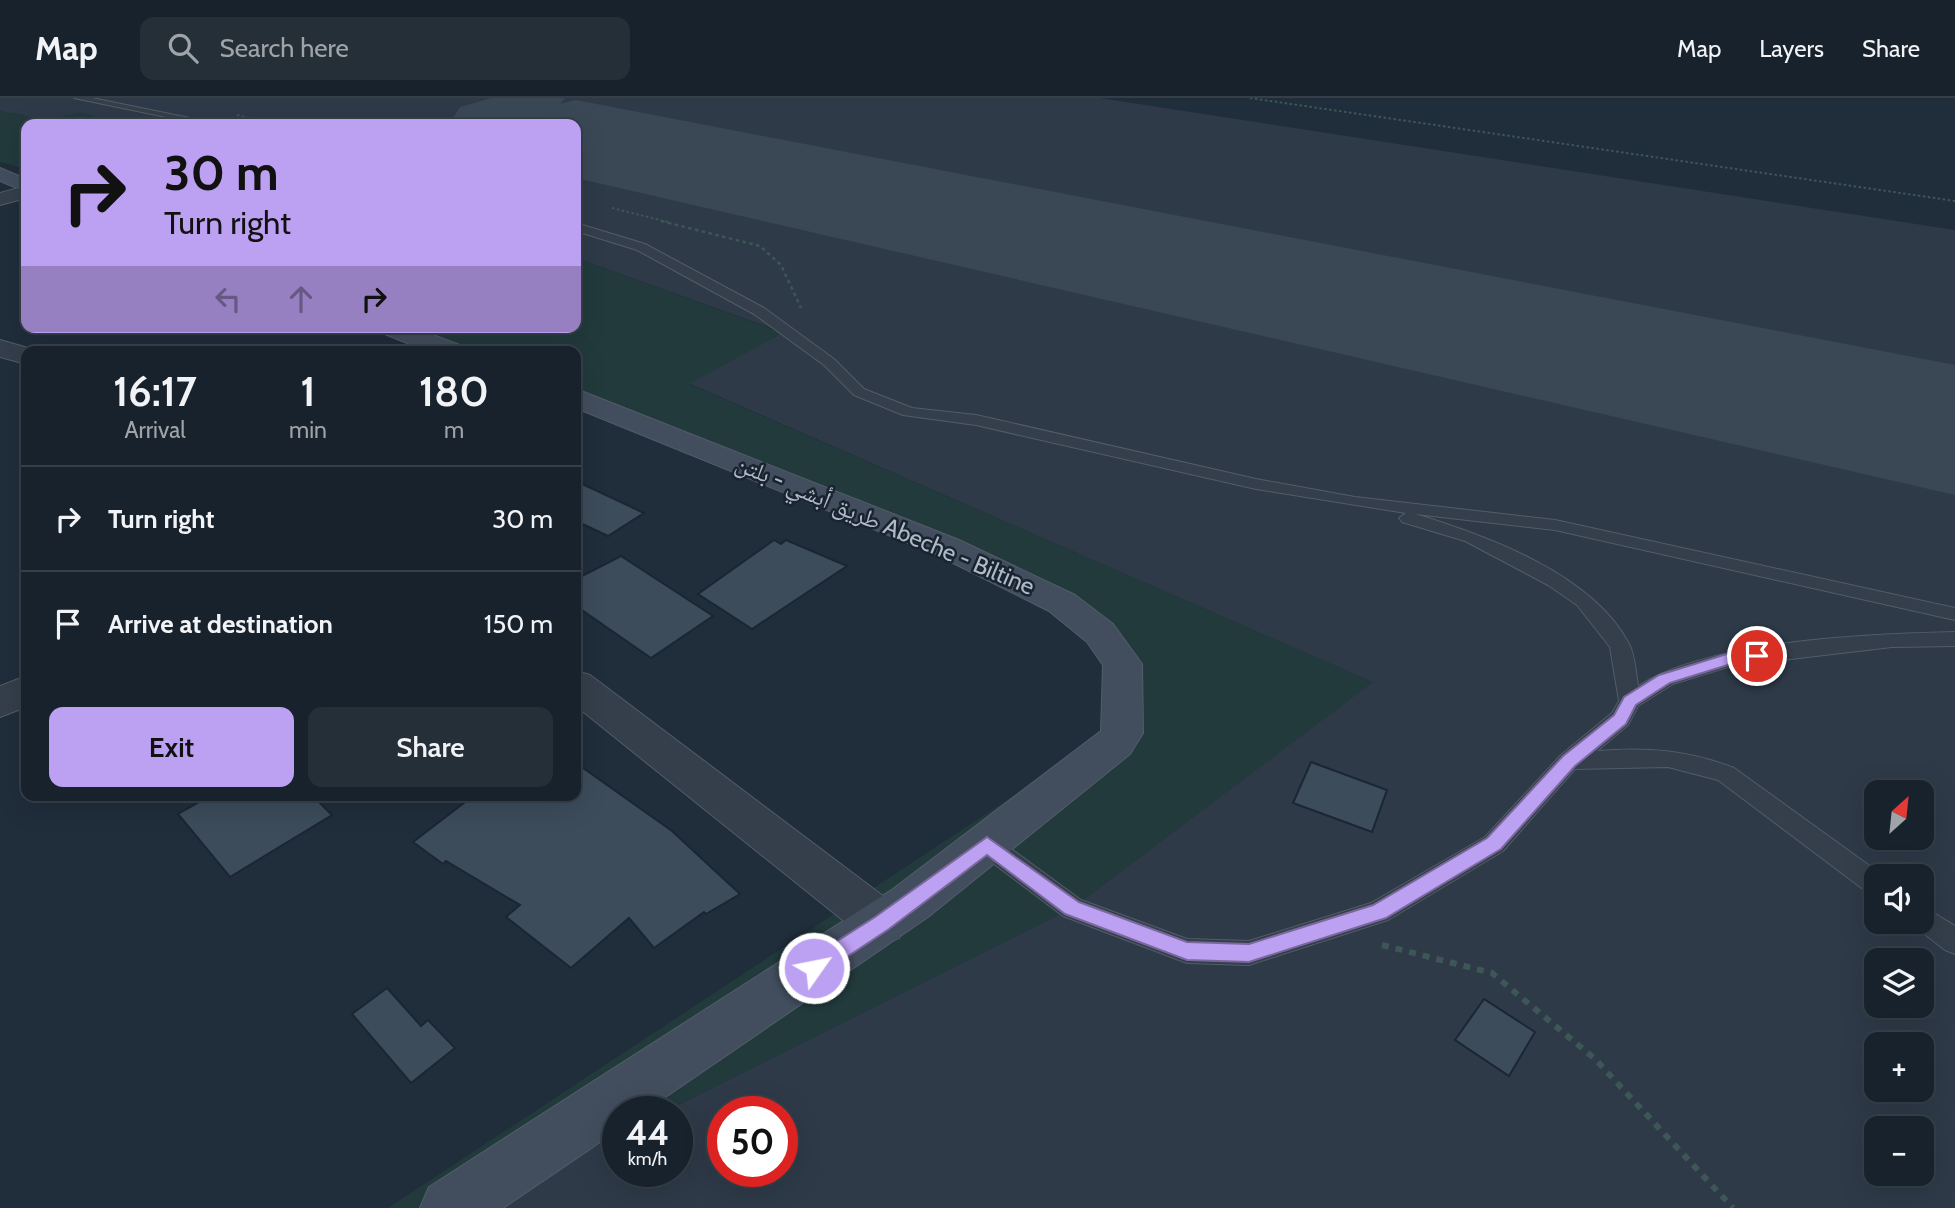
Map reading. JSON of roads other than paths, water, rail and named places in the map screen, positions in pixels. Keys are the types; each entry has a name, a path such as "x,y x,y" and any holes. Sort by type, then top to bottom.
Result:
{"main road":[{"path":"0,174 21,184"},
{"path":"404,333 438,346"},
{"name":"طريق أبشي - بلتن Abeche - Biltine","path":"450,1208 631,1086 882,923 987,845 1115,743 1122,733 1123,664 1100,633 1062,603 947,547 581,400"}],"street":[{"path":"0,199 21,193"},
{"path":"0,348 21,354"},
{"path":"581,689 882,923"},
{"path":"0,703 21,692"}],"lane":[{"path":"78,98 188,119"},
{"path":"581,228 615,237 653,253 759,311 819,354 859,392 909,412 976,420 1256,484 1355,502 1555,525 1955,614"},
{"path":"1355,502 1472,537 1556,581 1584,601 1620,646 1630,701"},
{"path":"987,845 1072,908 1187,951 1249,953 1379,912 1494,844 1569,761 1620,719 1630,701 1665,679 1730,659 1892,640 1955,639"},
{"path":"1569,761 1671,756 1708,766 1726,774 1864,875"},
{"path":"1934,927 1955,942"}]}
